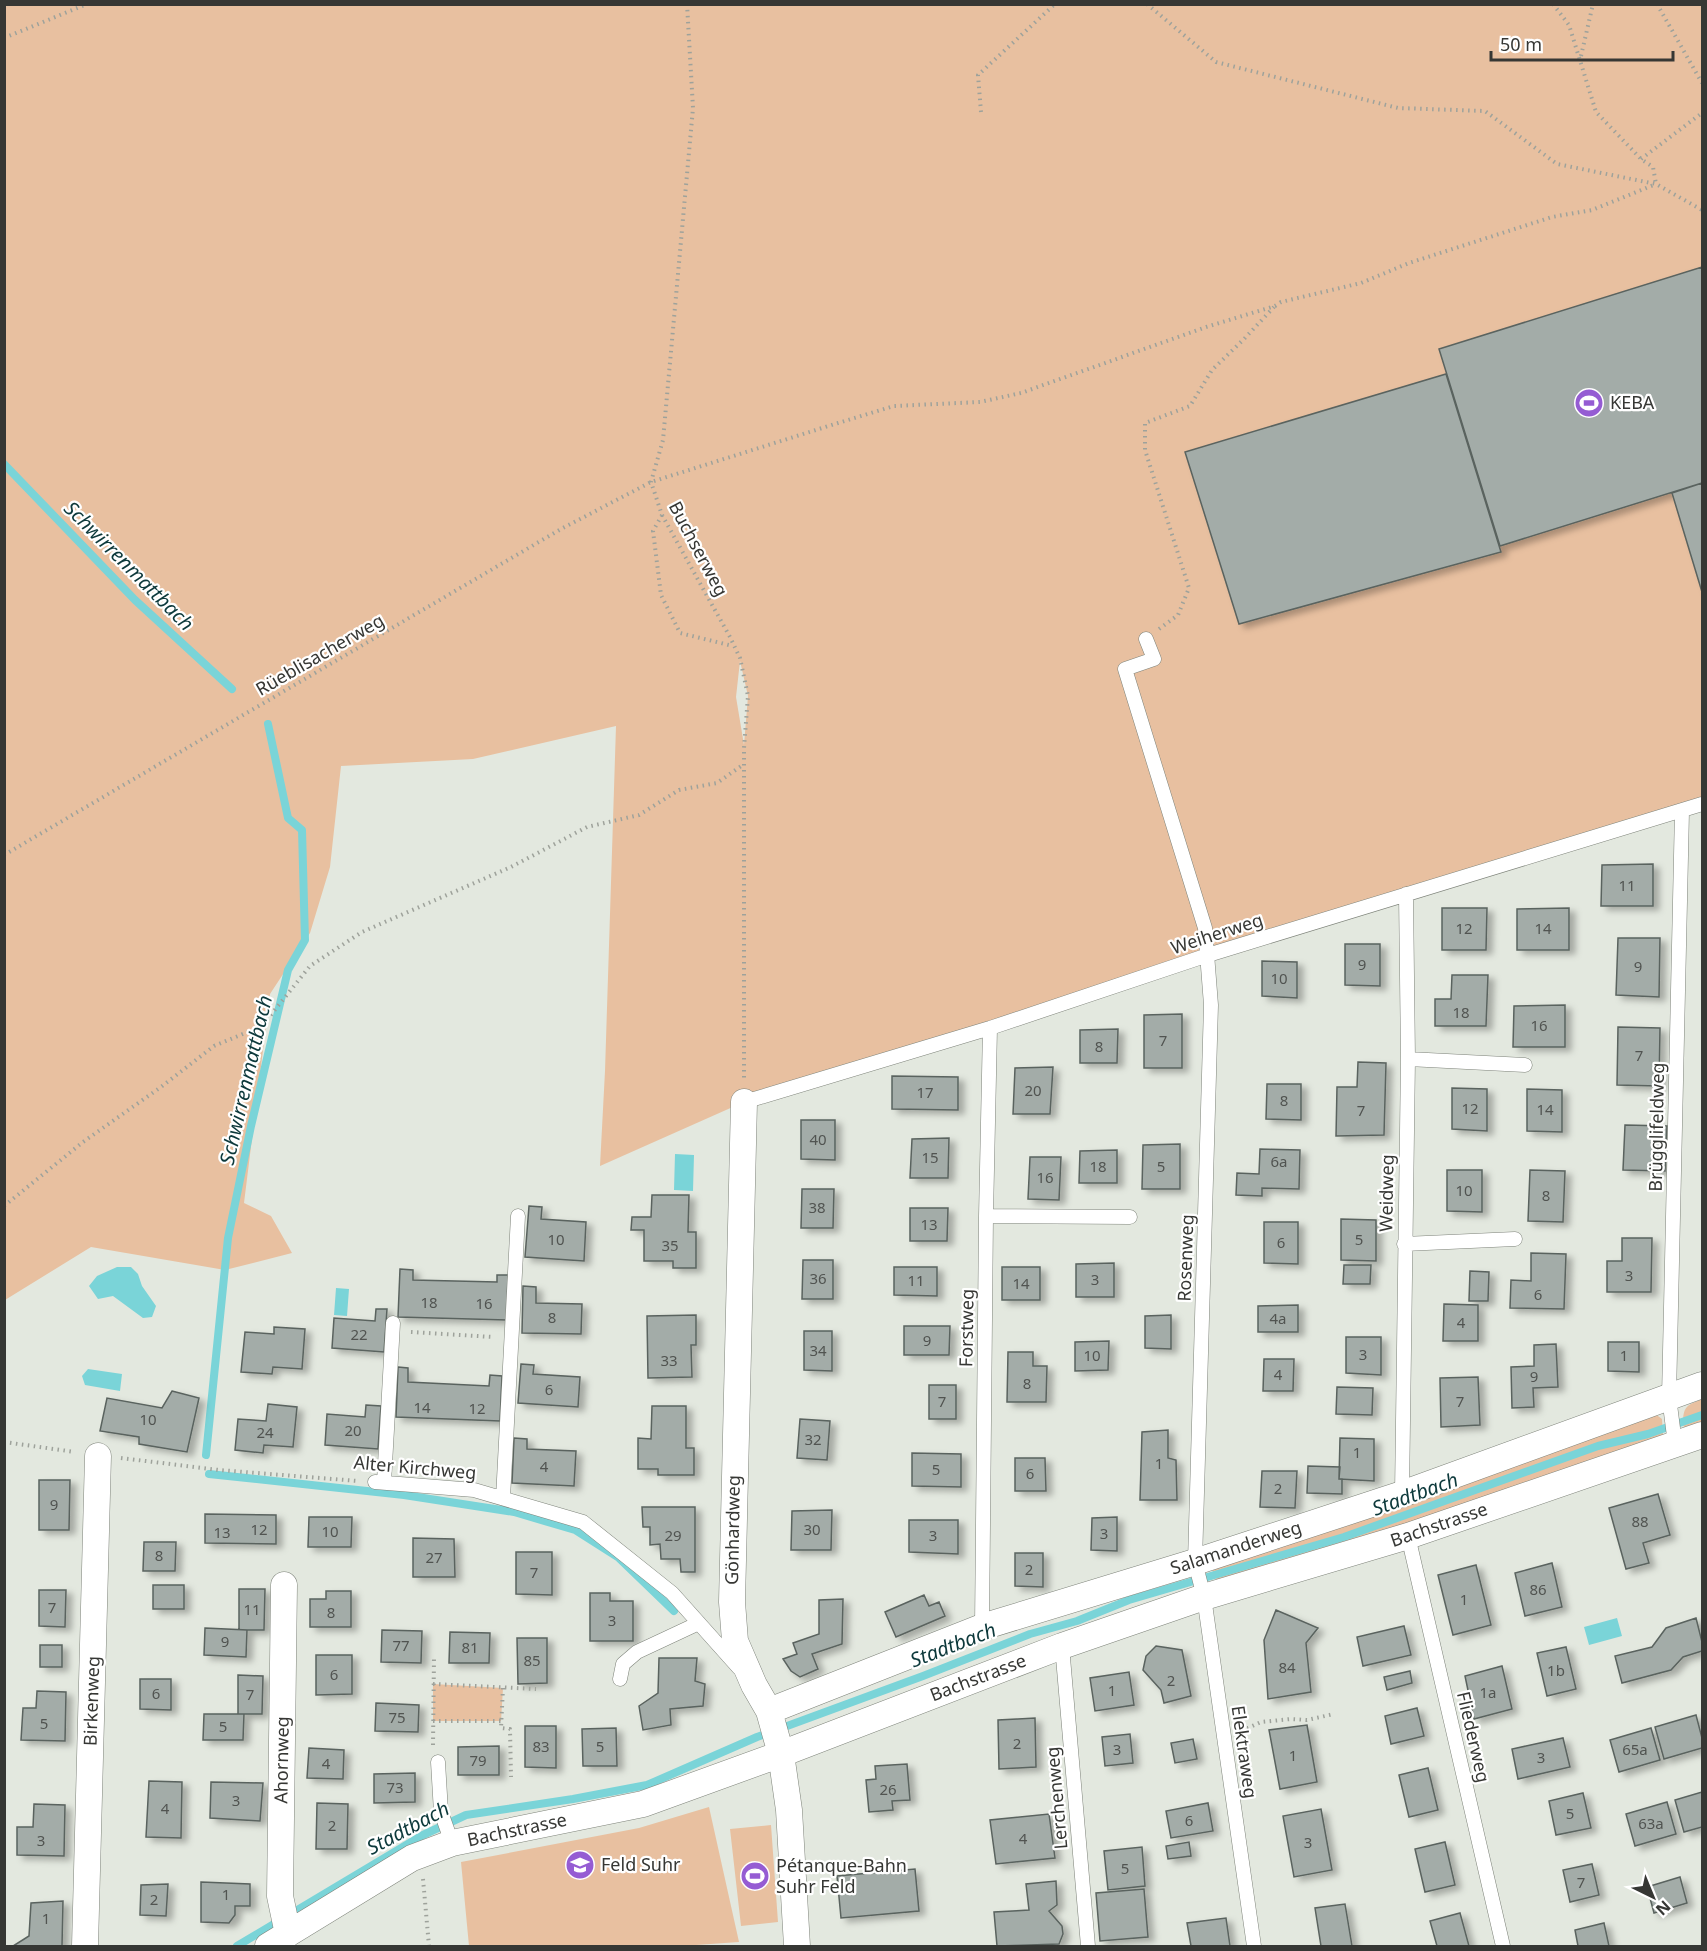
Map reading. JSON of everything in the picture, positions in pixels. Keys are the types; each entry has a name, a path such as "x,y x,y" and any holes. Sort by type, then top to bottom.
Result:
{"street":[{"name":"Gönhardweg","path":"744,1102 732,1602 735,1641 754,1685 769,1711 781,1754 789,1810 797,1947"},
{"name":"Salamanderweg","path":"769,1711 982,1627 1195,1563 1402,1494 1669,1403 1702,1385"},
{"name":"Bachstrasse","path":"278,1940 412,1858 452,1843 643,1804 781,1754 1062,1646 1204,1597 1408,1536 1674,1441 1702,1435"},
{"name":"Birkenweg","path":"86,1947 98,1456"},
{"name":"Ahornweg","path":"278,1940 284,1585"}],"lane":[{"name":"Rosenweg","path":"1146,639 1154,659 1125,669 1205,928 1211,1005 1195,1563"},
{"name":"Weiherweg","path":"744,1102 990,1028 1208,956 1702,804"},
{"name":"Brügglifeldweg","path":"1674,1441 1669,1403 1682,811"},
{"name":"Weidweg","path":"1402,1494 1408,1059 1406,894"},
{"name":"Forstweg","path":"982,1627 990,1028"},
{"path":"1408,1059 1525,1065"},
{"path":"504,1498 518,1216"},
{"path":"986,1216 1130,1217"},
{"path":"1404,1244 1515,1239"},
{"path":"379,1482 392,1327"},
{"name":"Alter Kirchweg","path":"379,1482 474,1490 583,1522 672,1593 754,1685"},
{"name":"Fliederweg","path":"1408,1536 1503,1947"},
{"name":"Elektraweg","path":"1195,1563 1204,1597 1254,1947"},
{"path":"620,1679 623,1664 637,1652 699,1623"},
{"name":"Lerchenweg","path":"1062,1646 1088,1947"},
{"path":"435,1758 441,1812 452,1843"}],"path":[{"path":"4,38 87,4"},
{"path":"651,482 663,440 693,108 687,4"},
{"path":"981,112 978,75 1055,4"},
{"path":"1147,4 1216,62 1398,108 1485,111 1557,164 1656,184 1702,210"},
{"path":"1553,4 1569,25 1596,112 1641,159 1653,167 1656,184"},
{"path":"1580,59 1593,4"},
{"path":"1657,4 1702,83"},
{"path":"1641,159 1702,113"},
{"name":"Rüeblisacherweg","path":"4,855 561,529 651,482 894,406 980,402 1021,393 1281,302 1361,283 1409,263 1551,217 1592,210 1656,184"},
{"path":"1146,639 1178,615 1189,588 1145,450 1145,423 1190,406 1212,370 1275,306"},
{"name":"Buchserweg","path":"651,482 662,515 740,658 748,696 744,764 744,1102"},
{"path":"662,515 653,531 661,595 680,633 734,647"},
{"path":"4,1206 83,1142 214,1046 262,1026 310,966 362,932 511,867 587,827 639,815 679,790 717,783 744,764"},
{"path":"392,1327 512,1338"},
{"name":"Alter Kirchweg","path":"4,1442 219,1470 379,1482"},
{"path":"434,1656 435,1758"},
{"path":"433,1684 536,1689"},
{"path":"503,1688 501,1728 510,1729 511,1777"},
{"path":"1222,1728 1248,1728 1261,1722 1307,1720 1334,1714"},
{"path":"433,1721 501,1721"},
{"path":"421,1855 429,1947"}],"shaded area":[{"path":"5,5 1702,5 1702,804 744,1102 600,1166 616,726 473,759 341,766 330,867 310,933 270,994 244,1203 271,1216 292,1253 225,1270 91,1247 5,1300","holes":["740,661 748,696 744,745 736,697"]},
{"path":"1702,1399 1702,1428 1692,1431 1683,1426 1685,1411 1686,1408"},
{"path":"1654,1413 1662,1419 1661,1441 1219,1586 1211,1566"},
{"path":"433,1684 503,1688 501,1721 433,1721"},
{"name":"Feld Suhr","path":"709,1807 739,1942 682,1946 469,1946 461,1862 639,1828"},
{"name":"Pétanque-Bahn Suhr Feld","path":"771,1825 778,1922 741,1926 730,1829"}],"water":[{"path":"675,1154 694,1155 693,1191 674,1190"},
{"path":"117,1267 131,1267 138,1274 142,1286 156,1306 152,1317 143,1318 113,1296 98,1299 89,1286 97,1276"},
{"path":"336,1288 349,1289 347,1316 334,1315"},
{"path":"88,1369 122,1374 120,1391 85,1385 82,1376"},
{"path":"1617,1618 1622,1636 1589,1645 1584,1627"}],"building":[{"path":"1702,267 1702,483 1500,546 1439,349"},
{"path":"1446,374 1501,552 1239,624 1185,452"},
{"path":"1702,483 1702,592 1672,493"},
{"path":"1653,864 1653,906 1601,906 1602,865"},
{"path":"1442,908 1487,908 1486,950 1442,950"},
{"path":"1569,908 1569,950 1517,950 1517,909"},
{"path":"1618,938 1660,938 1659,997 1616,995"},
{"path":"1345,944 1380,944 1380,986 1345,985"},
{"path":"1262,961 1297,962 1297,998 1262,996"},
{"path":"1452,975 1488,975 1486,1026 1435,1026 1435,999 1451,999"},
{"path":"1565,1005 1565,1047 1513,1047 1514,1006"},
{"path":"1182,1014 1182,1068 1144,1068 1144,1015"},
{"path":"1618,1027 1660,1028 1659,1086 1617,1085"},
{"path":"1118,1029 1117,1063 1080,1063 1080,1030"},
{"path":"1358,1062 1386,1063 1384,1135 1336,1136 1337,1087 1357,1087"},
{"path":"1053,1067 1050,1114 1013,1114 1015,1068"},
{"path":"892,1076 958,1077 958,1110 892,1109"},
{"path":"1267,1084 1301,1084 1301,1120 1266,1119"},
{"path":"1452,1088 1487,1089 1487,1131 1452,1129"},
{"path":"1527,1089 1562,1090 1562,1132 1527,1131"},
{"path":"801,1120 835,1120 835,1160 801,1159"},
{"path":"1625,1125 1667,1126 1665,1171 1623,1170"},
{"path":"949,1138 948,1178 910,1178 912,1139"},
{"path":"1180,1144 1180,1189 1142,1189 1143,1145"},
{"path":"1260,1149 1300,1150 1299,1189 1262,1188 1262,1196 1236,1195 1237,1173 1259,1174"},
{"path":"1117,1150 1117,1183 1079,1183 1080,1151"},
{"path":"1030,1157 1061,1157 1059,1200 1028,1199"},
{"path":"1447,1170 1482,1170 1482,1212 1447,1211"},
{"path":"1530,1170 1565,1171 1563,1222 1528,1221"},
{"path":"802,1189 834,1189 833,1228 801,1228"},
{"path":"652,1195 689,1195 688,1232 696,1232 696,1268 673,1268 673,1261 644,1261 644,1230 631,1230 632,1217 651,1217"},
{"path":"529,1206 542,1207 541,1219 586,1222 584,1261 525,1257"},
{"path":"910,1208 948,1208 947,1241 910,1241"},
{"path":"1341,1219 1376,1220 1376,1261 1341,1260"},
{"path":"1264,1222 1298,1222 1298,1264 1264,1263"},
{"path":"1622,1238 1652,1238 1651,1292 1607,1292 1607,1261 1622,1261"},
{"path":"1531,1253 1566,1254 1564,1309 1510,1308 1511,1280 1531,1281"},
{"path":"803,1260 833,1260 833,1299 802,1299"},
{"path":"1114,1263 1114,1297 1076,1297 1076,1264"},
{"path":"1344,1265 1371,1265 1370,1284 1343,1284"},
{"path":"894,1267 937,1267 937,1296 894,1295"},
{"path":"1002,1267 1040,1267 1040,1300 1002,1300"},
{"path":"400,1269 413,1270 413,1280 497,1282 497,1275 508,1275 507,1320 398,1317"},
{"path":"1470,1271 1489,1272 1488,1301 1469,1301"},
{"path":"523,1286 536,1287 536,1303 582,1304 581,1334 522,1333"},
{"path":"1444,1304 1478,1305 1478,1341 1443,1341"},
{"path":"1298,1305 1298,1332 1258,1332 1258,1306"},
{"path":"376,1309 387,1309 384,1352 332,1348 334,1318 375,1321"},
{"path":"696,1315 696,1345 691,1345 692,1377 648,1378 647,1316"},
{"path":"1171,1315 1171,1349 1145,1348 1145,1316"},
{"path":"904,1326 950,1326 949,1355 904,1355"},
{"path":"274,1327 305,1329 302,1369 273,1367 272,1374 241,1372 245,1332 274,1334"},
{"path":"804,1331 832,1331 832,1371 804,1370"},
{"path":"1346,1337 1381,1337 1381,1375 1346,1373"},
{"path":"1109,1341 1108,1370 1075,1371 1075,1342"},
{"path":"1608,1342 1639,1342 1639,1372 1608,1371"},
{"path":"1556,1344 1558,1387 1533,1388 1534,1407 1512,1408 1511,1367 1534,1366 1534,1345"},
{"path":"1008,1352 1033,1352 1033,1366 1047,1366 1046,1402 1007,1402"},
{"path":"1264,1359 1294,1359 1293,1391 1263,1391"},
{"path":"521,1364 534,1365 533,1374 580,1377 578,1407 518,1403"},
{"path":"398,1367 408,1368 408,1382 489,1386 490,1375 502,1376 500,1421 396,1417"},
{"path":"1478,1377 1480,1425 1441,1427 1440,1378"},
{"path":"929,1385 956,1385 956,1419 929,1419"},
{"path":"1337,1387 1373,1388 1372,1415 1336,1414"},
{"path":"172,1391 199,1398 187,1452 139,1444 139,1437 100,1431 107,1398 162,1408"},
{"path":"268,1404 297,1407 293,1447 264,1445 263,1453 235,1450 238,1419 266,1421"},
{"path":"366,1405 381,1406 378,1449 325,1445 327,1414 365,1417"},
{"path":"652,1406 686,1406 686,1448 694,1448 694,1475 658,1475 658,1469 638,1469 638,1438 651,1439"},
{"path":"800,1419 830,1421 827,1460 797,1458"},
{"path":"1168,1430 1168,1458 1176,1460 1177,1500 1140,1500 1142,1432"},
{"path":"514,1438 527,1439 527,1449 576,1451 574,1486 512,1483"},
{"path":"1340,1438 1374,1439 1374,1481 1339,1479"},
{"path":"912,1453 961,1454 961,1487 912,1486"},
{"path":"1015,1458 1045,1458 1046,1491 1015,1491"},
{"path":"1308,1466 1340,1467 1339,1479 1342,1479 1342,1494 1307,1493"},
{"path":"1262,1471 1297,1471 1295,1508 1260,1507"},
{"path":"39,1480 70,1480 69,1530 39,1530"},
{"path":"1658,1494 1670,1535 1643,1543 1649,1563 1626,1569 1609,1508"},
{"path":"642,1507 695,1507 695,1572 681,1572 680,1559 661,1559 660,1544 650,1545 650,1527 643,1527"},
{"path":"832,1510 831,1550 791,1550 792,1511"},
{"path":"205,1514 276,1515 276,1544 205,1543"},
{"path":"309,1517 352,1517 351,1547 308,1547"},
{"path":"1117,1517 1117,1551 1091,1550 1092,1518"},
{"path":"909,1520 958,1520 958,1554 909,1552"},
{"path":"413,1538 454,1539 455,1577 413,1577"},
{"path":"144,1542 176,1542 175,1571 143,1571"},
{"path":"516,1552 552,1552 552,1595 516,1594"},
{"path":"1015,1553 1043,1553 1043,1587 1015,1586"},
{"path":"1552,1563 1562,1607 1525,1616 1515,1573"},
{"path":"1476,1565 1491,1625 1453,1635 1438,1575"},
{"path":"153,1585 184,1585 184,1609 153,1609"},
{"path":"239,1589 265,1589 264,1630 239,1630"},
{"path":"39,1590 66,1590 65,1627 39,1626"},
{"path":"326,1591 351,1591 351,1627 310,1627 310,1599 326,1599"},
{"path":"590,1593 610,1593 610,1601 633,1601 633,1641 590,1641"},
{"path":"924,1595 929,1606 939,1602 945,1616 896,1637 885,1612"},
{"path":"843,1599 842,1644 812,1654 818,1669 800,1677 791,1671 783,1659 797,1654 793,1643 819,1634 819,1600"},
{"path":"1276,1610 1318,1628 1306,1643 1311,1692 1268,1699 1264,1640"},
{"path":"1696,1618 1702,1651 1683,1657 1671,1670 1622,1683 1615,1656 1652,1647 1666,1628"},
{"path":"1404,1626 1411,1655 1363,1666 1357,1637"},
{"path":"205,1628 247,1630 246,1657 204,1655"},
{"path":"382,1630 422,1631 421,1663 381,1662"},
{"path":"450,1632 490,1633 489,1663 449,1663"},
{"path":"517,1638 547,1638 547,1683 518,1684"},
{"path":"40,1645 62,1645 62,1667 40,1667"},
{"path":"1156,1646 1182,1650 1191,1696 1164,1703 1161,1690 1143,1670 1146,1656"},
{"path":"1566,1647 1576,1689 1547,1696 1537,1653"},
{"path":"316,1655 352,1655 352,1694 316,1695"},
{"path":"659,1658 697,1658 695,1681 705,1684 703,1706 670,1709 671,1725 643,1730 639,1706 658,1693"},
{"path":"1502,1666 1512,1709 1474,1719 1465,1676"},
{"path":"1410,1671 1412,1683 1387,1690 1384,1677"},
{"path":"1129,1672 1134,1705 1095,1711 1090,1678"},
{"path":"238,1675 263,1676 262,1714 238,1714"},
{"path":"140,1679 171,1679 171,1710 140,1709"},
{"path":"37,1691 66,1692 65,1741 21,1740 23,1708 36,1708"},
{"path":"376,1703 419,1705 418,1732 375,1731"},
{"path":"1417,1708 1424,1736 1391,1744 1385,1716"},
{"path":"204,1714 244,1714 243,1740 203,1740"},
{"path":"1696,1715 1702,1748 1664,1759 1655,1727"},
{"path":"1035,1718 1036,1767 999,1769 998,1720"},
{"path":"1307,1725 1317,1782 1280,1789 1269,1730"},
{"path":"525,1726 556,1726 556,1768 525,1767"},
{"path":"616,1728 617,1766 583,1766 582,1729"},
{"path":"1651,1728 1660,1760 1619,1772 1610,1740"},
{"path":"1130,1734 1133,1763 1105,1766 1102,1737"},
{"path":"1563,1738 1570,1767 1518,1779 1512,1749"},
{"path":"1193,1739 1197,1759 1175,1763 1171,1743"},
{"path":"499,1746 499,1775 458,1775 458,1747"},
{"path":"309,1748 344,1750 343,1779 307,1778"},
{"path":"907,1764 910,1800 892,1801 893,1810 869,1812 866,1780 876,1779 875,1766"},
{"path":"1428,1768 1438,1810 1409,1817 1399,1775"},
{"path":"415,1773 415,1802 374,1803 374,1774"},
{"path":"149,1781 182,1782 181,1838 146,1837"},
{"path":"211,1782 263,1783 260,1821 210,1818"},
{"path":"1702,1792 1702,1827 1684,1832 1675,1800"},
{"path":"1583,1793 1591,1828 1556,1835 1549,1801"},
{"path":"1667,1802 1676,1834 1635,1846 1626,1814"},
{"path":"317,1803 348,1804 347,1849 316,1849"},
{"path":"1208,1803 1213,1831 1171,1838 1166,1811"},
{"path":"34,1804 65,1805 64,1856 17,1855 17,1827 33,1827"},
{"path":"1321,1809 1332,1870 1294,1877 1283,1816"},
{"path":"1049,1814 1055,1858 996,1864 990,1820"},
{"path":"1189,1842 1191,1856 1168,1859 1166,1846"},
{"path":"1445,1842 1455,1885 1425,1892 1415,1849"},
{"path":"1142,1847 1145,1886 1108,1890 1104,1851"},
{"path":"1592,1864 1599,1895 1570,1902 1563,1870"},
{"path":"915,1869 919,1911 841,1918 837,1876"},
{"path":"1680,1877 1687,1903 1654,1913 1647,1887"},
{"path":"1056,1881 1057,1905 1049,1911 1062,1926 1063,1934 1059,1944 997,1946 994,1912 1029,1910 1026,1884"},
{"path":"201,1882 250,1884 250,1906 235,1906 235,1915 229,1923 201,1922"},
{"path":"168,1884 166,1916 140,1915 141,1885"},
{"path":"1144,1889 1148,1937 1100,1941 1096,1893"},
{"path":"63,1901 62,1946 13,1946 29,1936 31,1903"},
{"path":"1345,1904 1352,1946 1321,1946 1315,1908"},
{"path":"1460,1913 1469,1946 1437,1946 1430,1921"},
{"path":"1226,1918 1230,1946 1191,1946 1187,1923"},
{"path":"1604,1923 1609,1946 1578,1946 1575,1930"}],"waterway":[{"name":"Schwirrenmattbach","path":"4,464 135,600 232,689"},
{"name":"Schwirrenmattbach","path":"206,1455 228,1238 251,1126 288,970 305,940 302,830 288,818 268,724"},
{"name":"Stadtbach","path":"237,1946 423,1835 466,1815 647,1785 757,1737 1030,1634 1077,1621 1129,1600 1344,1537 1598,1446 1648,1434 1702,1415"},
{"name":"Schwirrenmattbach","path":"209,1474 404,1495 514,1512 575,1530 619,1558 674,1611"}],"place":[{"name":"KEBA","path":"1589,403"},
{"name":"Feld Suhr","path":"580,1865"},
{"name":"Pétanque-Bahn Suhr Feld","path":"755,1876"}]}
